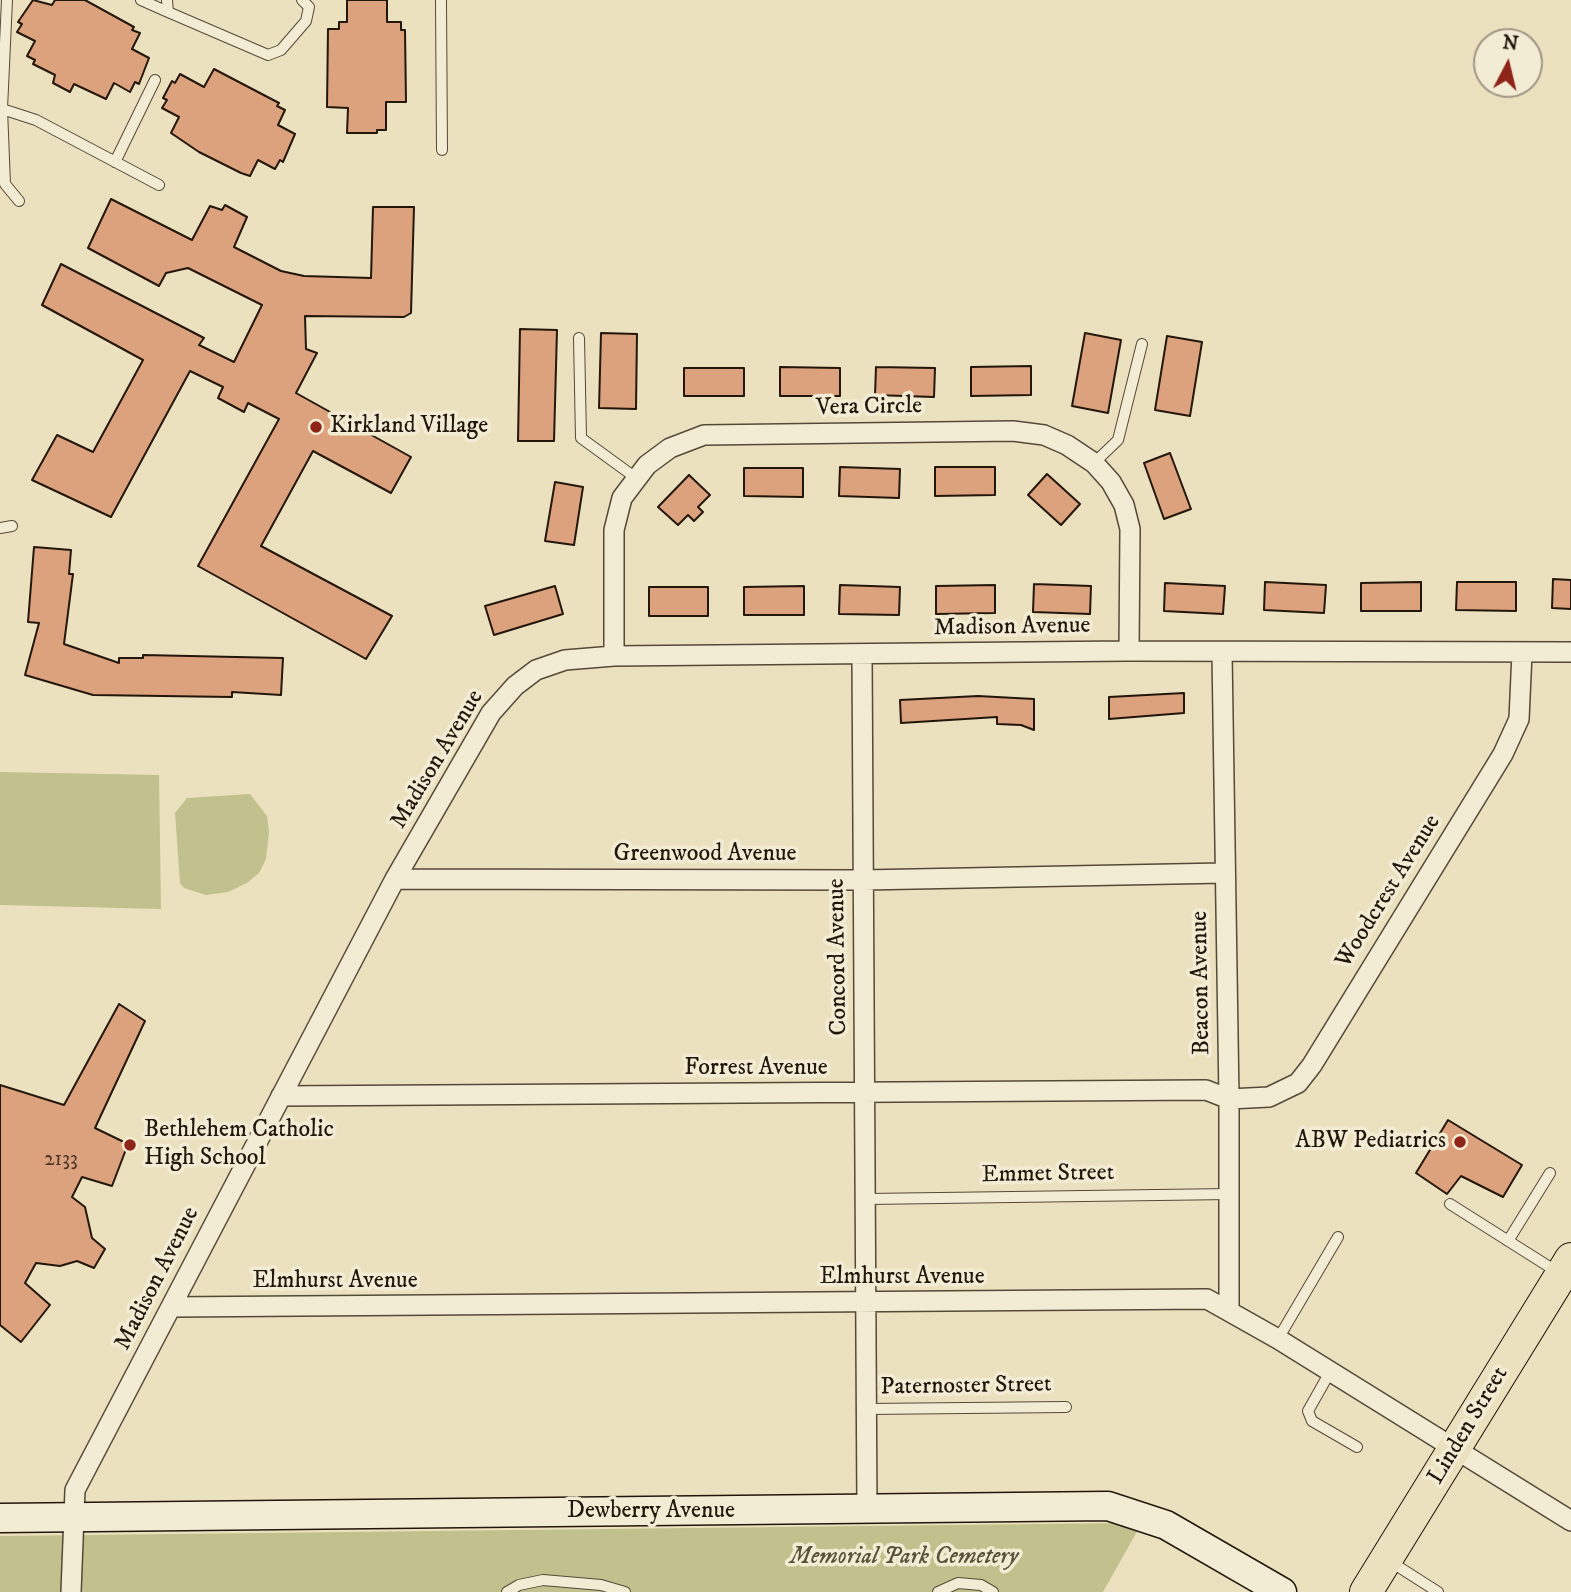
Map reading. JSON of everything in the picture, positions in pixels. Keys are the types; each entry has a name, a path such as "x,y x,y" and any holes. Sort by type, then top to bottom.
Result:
{"main road":[{"name":"Linden Street","path":"1366,1592 1566,1267"}],"street":[{"name":"Vera Circle","path":"614,656 614,530 622,498 636,478 670,448 704,435 1013,431 1044,435 1067,444 1094,463 1111,482 1124,505 1130,529 1129,651"},
{"name":"Madison Avenue","path":"71,1592 75,1490 395,880 491,713 515,686 536,670 565,660 614,656 1129,651 1571,652"},
{"name":"Beacon Avenue","path":"1222,653 1229,1099 1229,1311"},
{"name":"Woodcrest Avenue","path":"1229,1099 1269,1097 1288,1090 1312,1065 1503,754 1519,719 1522,653"},
{"name":"Concord Avenue","path":"862,655 867,1511"},
{"name":"Greenwood Avenue","path":"395,880 863,880 1224,873"},
{"name":"Forrest Avenue","path":"281,1096 1206,1090 1229,1099"},
{"name":"Elmhurst Avenue","path":"171,1307 1207,1299 1278,1339 1571,1521"},
{"name":"Dewberry Avenue","path":"0,1518 867,1511 1108,1506 1166,1525 1282,1592"}],"lane":[{"path":"7,0 2,57 5,184 19,201"},
{"path":"141,0 268,55 281,50 306,20 309,7 302,0"},
{"path":"167,0 167,12"},
{"path":"441,0 442,150"},
{"path":"115,162 155,80"},
{"path":"2,109 36,120 159,185"},
{"path":"579,338 581,438 636,478"},
{"path":"1094,463 1118,440 1142,344"},
{"path":"0,527 12,526"},
{"path":"1508,1241 1550,1173"},
{"name":"Emmet Street","path":"867,1199 1230,1194"},
{"path":"1450,1204 1508,1241 1566,1267"},
{"path":"1278,1339 1338,1237"},
{"path":"1330,1372 1308,1411 1311,1421 1357,1447"},
{"name":"Paternoster Street","path":"867,1409 1066,1407"},
{"path":"1388,1560 1438,1592"},
{"path":"507,1592 519,1585 543,1580 601,1585 625,1592"},
{"path":"938,1592 958,1583 981,1585 993,1592"}],"green space":[{"path":"0,772 159,775 161,909 0,905"},
{"path":"250,794 267,816 269,832 266,859 259,873 247,883 228,892 206,895 184,888 180,883 175,813 187,798"},
{"name":"Memorial Park Cemetery","path":"1127,1523 1139,1528 1103,1592 0,1592 0,1536"}],"building":[{"path":"33,0 52,5 55,0 85,0 134,27 132,30 140,33 132,49 149,58 139,84 135,82 130,92 114,83 106,99 74,84 70,92 53,83 55,75 33,64 35,60 27,56 35,41 17,32 22,24 18,22"},
{"path":"347,0 387,0 387,22 401,22 401,30 405,30 406,102 386,102 386,130 377,130 377,133 347,133 348,108 327,107 328,29 339,29 339,22 347,22"},
{"path":"214,69 279,103 277,106 285,110 278,125 295,134 283,162 280,160 275,169 258,160 250,176 241,173 199,152 171,133 179,117 162,108 167,100 163,98 172,81 175,83 180,74 204,87"},
{"name":"Kirkland Village","path":"111,199 192,240 210,206 222,210 225,205 247,217 234,247 281,271 304,276 371,278 373,207 414,207 411,313 404,317 305,316 306,349 317,353 296,393 411,457 391,493 313,451 261,546 392,616 366,659 198,566 279,419 248,403 244,412 218,398 223,387 190,371 111,517 32,480 57,435 93,452 143,360 42,305 61,264 204,338 199,345 234,362 262,305 188,268 166,273 159,286 88,248"},
{"path":"520,329 557,330 554,441 518,441"},
{"path":"601,333 637,334 636,409 599,408"},
{"path":"1085,333 1121,340 1108,413 1072,406"},
{"path":"1167,336 1202,342 1190,416 1155,410"},
{"path":"1031,366 1031,395 971,396 971,367"},
{"path":"780,367 840,368 840,396 780,396"},
{"path":"876,367 935,368 934,397 875,395"},
{"path":"684,368 744,368 744,396 684,396"},
{"path":"1170,453 1191,509 1164,519 1144,463"},
{"path":"840,467 900,469 899,498 839,496"},
{"path":"935,467 995,467 995,495 935,496"},
{"path":"744,468 803,468 803,497 744,496"},
{"path":"1047,474 1080,504 1061,525 1028,495"},
{"path":"689,475 710,495 698,507 703,512 694,521 688,515 678,525 658,507"},
{"path":"555,482 583,487 574,545 545,541"},
{"path":"34,547 71,550 69,574 73,574 64,644 119,663 119,658 143,658 143,655 283,658 281,695 232,692 232,697 93,695 25,675 39,623 28,622"},
{"path":"1553,579 1571,580 1571,609 1552,608"},
{"path":"1265,582 1326,585 1324,613 1264,610"},
{"path":"1421,582 1421,611 1361,611 1361,583"},
{"path":"1457,582 1516,582 1516,611 1456,610"},
{"path":"1165,583 1225,586 1223,614 1164,611"},
{"path":"1034,584 1091,586 1090,614 1033,612"},
{"path":"840,585 900,587 899,615 839,614"},
{"path":"995,585 995,613 936,614 936,586"},
{"path":"555,586 563,614 494,635 485,606"},
{"path":"804,586 804,615 744,615 744,587"},
{"path":"649,587 708,587 708,616 649,616"},
{"path":"1184,693 1184,713 1109,719 1109,697"},
{"path":"978,696 1034,699 1034,730 1021,725 997,724 997,717 901,723 900,700"},
{"name":"Bethlehem Catholic High School","path":"119,1004 145,1021 95,1128 128,1144 112,1186 82,1177 72,1197 85,1207 92,1238 105,1249 94,1268 77,1261 60,1266 36,1263 25,1283 50,1305 21,1342 0,1325 0,1085 64,1105"},
{"name":"ABW Pediatrics","path":"1448,1120 1522,1165 1503,1197 1461,1176 1447,1194 1416,1173"}],"place":[{"name":"Kirkland Village","path":"316,427"},
{"name":"ABW Pediatrics","path":"1460,1142"},
{"name":"Bethlehem Catholic High School","path":"130,1145"}]}
